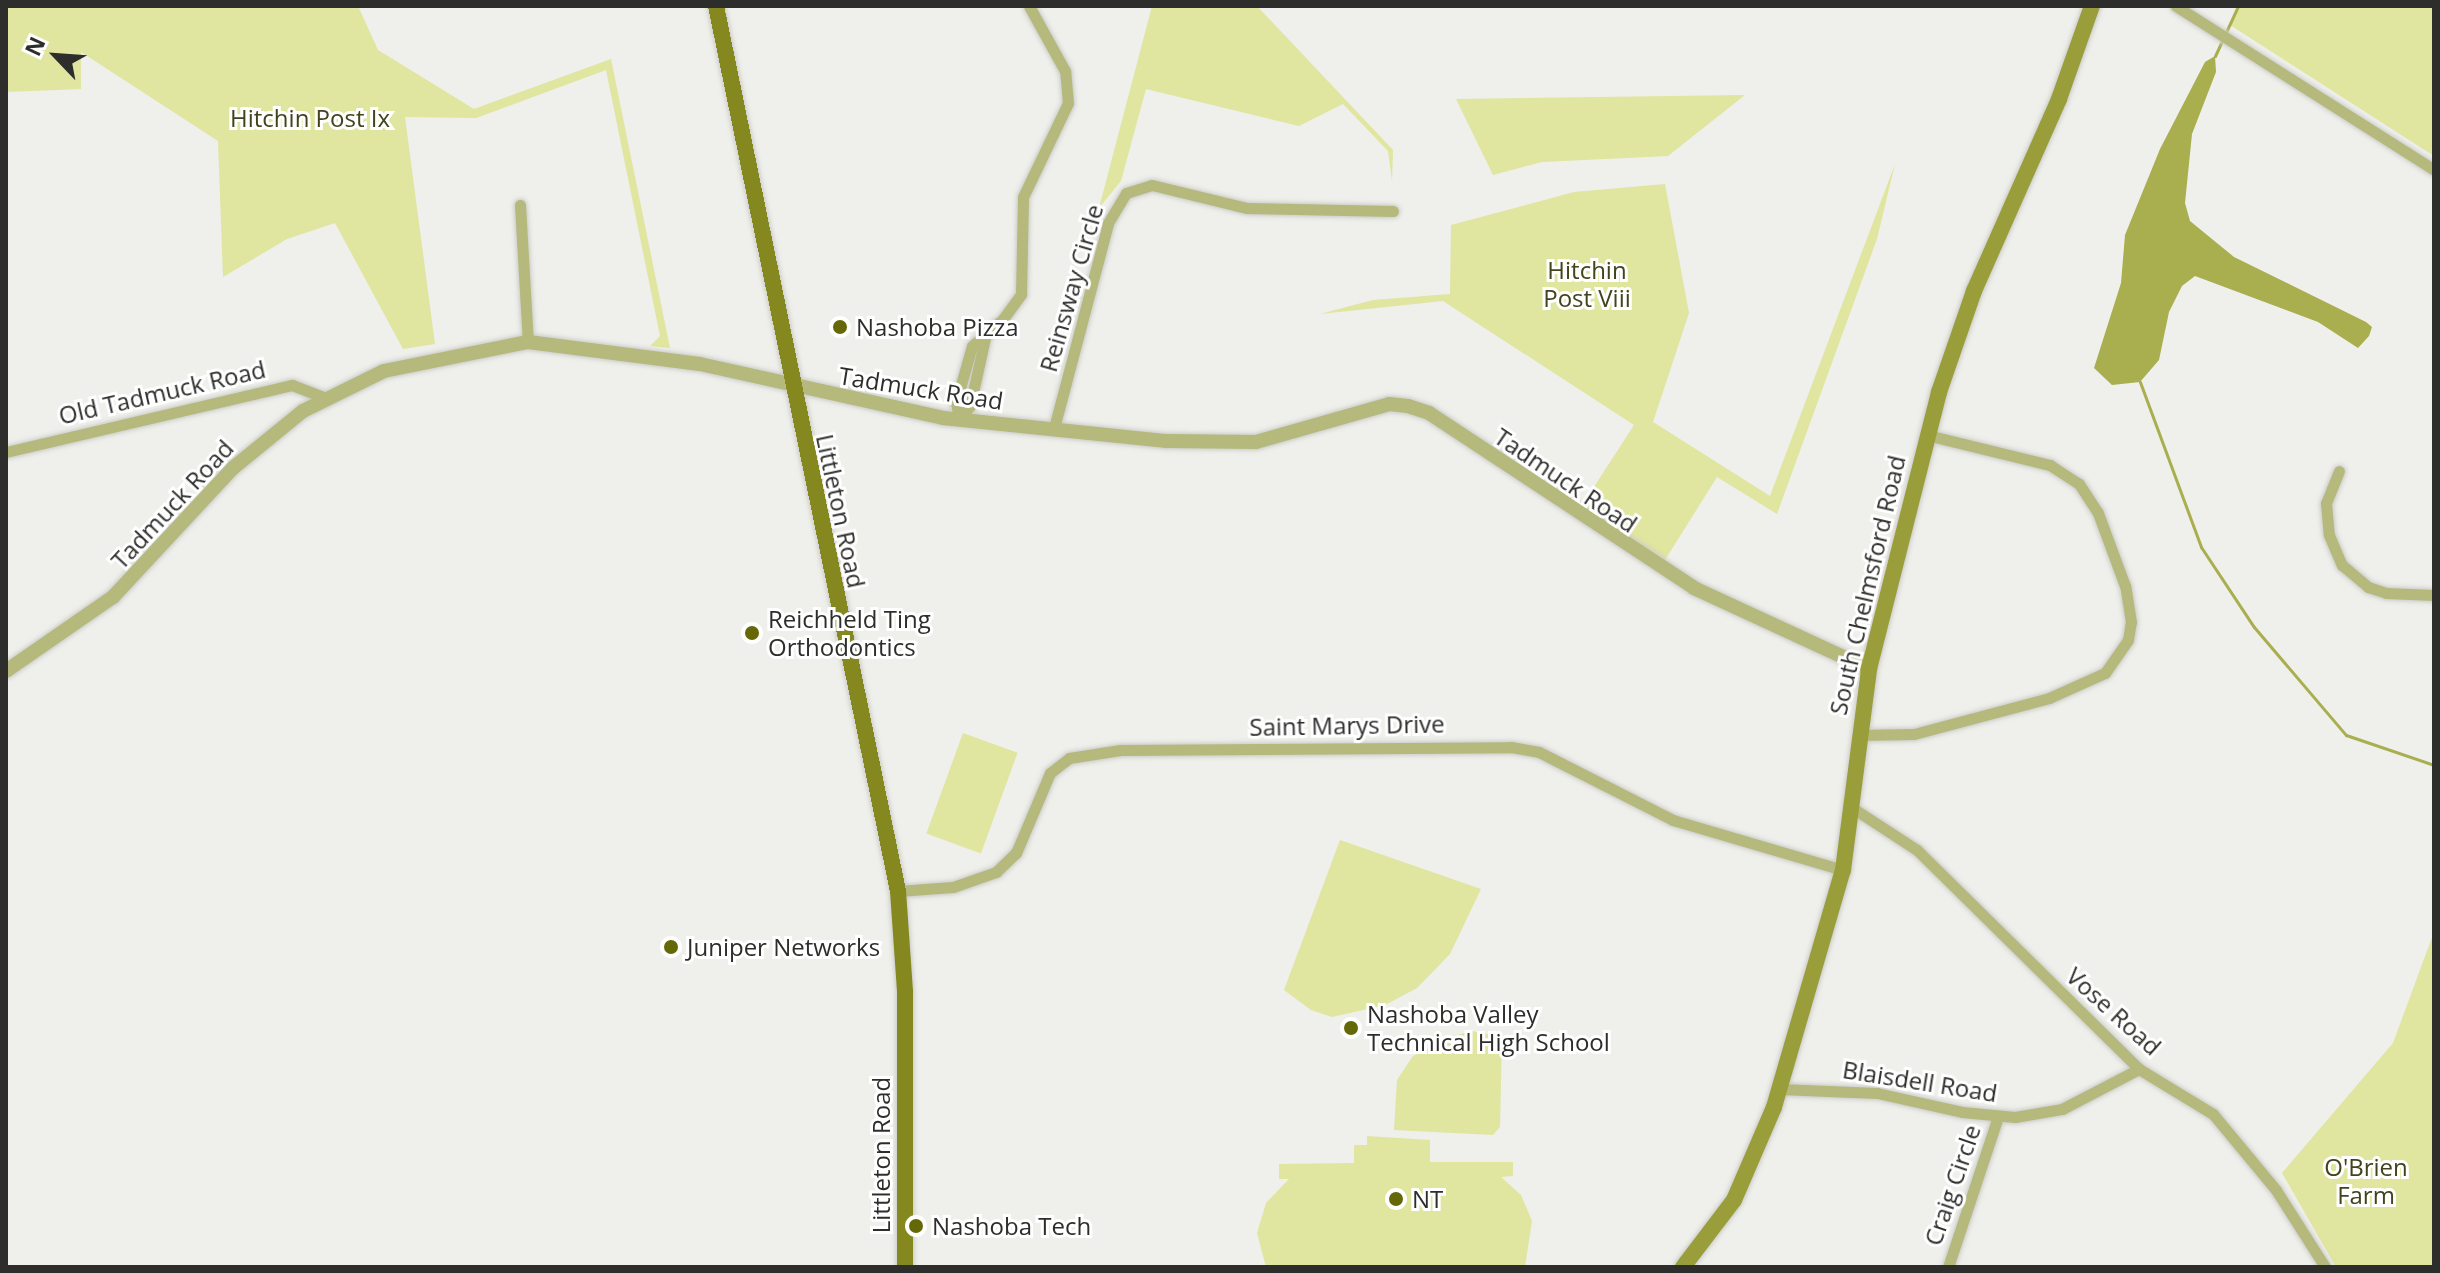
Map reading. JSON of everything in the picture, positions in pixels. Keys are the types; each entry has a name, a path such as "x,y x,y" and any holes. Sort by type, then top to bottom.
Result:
{"main road":[{"name":"Littleton Road","path":"716,6 790,387 898,891 904,979 905,1267"},
{"name":"South Chelmsford Road","path":"1683,1267 1734,1200 1780,1089 1843,870 1858,735 1869,669 1927,435 1974,291 2059,99 2093,7"}],"street":[{"path":"959,419 956,402 970,351 1021,294 1023,197 1068,103 1065,71 1029,6"},
{"path":"2176,6 2434,170"},
{"name":"Reinsway Circle","path":"1054,428 1108,223 1126,193 1152,185 1247,208 1393,211"},
{"path":"520,205 528,342"},
{"name":"Tadmuck Road","path":"6,671 87,619 141,571 233,468 326,398 384,371 528,342 651,355 790,387 959,419 1228,444 1278,439 1389,404 1408,406 1429,413 1694,588 1869,669"},
{"name":"Old Tadmuck Road","path":"6,452 292,385 326,398"},
{"path":"1858,735 1914,734 2015,710 2105,673 2128,640 2131,622 2125,586 2098,513 2079,484 2050,465 1927,435"},
{"path":"2339,471 2326,503 2329,535 2342,565 2368,587 2386,593 2434,595"},
{"name":"Saint Marys Drive","path":"898,891 953,887 996,872 1016,853 1050,773 1069,758 1120,750 1511,747 1539,752 1673,820 1843,870"},
{"name":"Vose Road","path":"1851,807 1894,830 1917,850 2139,1069 2213,1114 2276,1190 2325,1267"},
{"name":"Blaisdell Road","path":"1780,1089 1877,1093 1998,1117 2062,1109 2100,1094 2139,1069"},
{"name":"Craig Circle","path":"1948,1267 1998,1117"}],"green space":[{"name":"Hitchin Post Ix","path":"6,6 358,6 378,50 474,109 611,59 670,348 650,346 660,336 606,70 476,118 405,117 435,344 403,349 335,223 287,239 223,277 218,141 81,52 81,89 6,92"},
{"path":"1152,6 1257,6 1393,150 1392,181 1388,151 1343,104 1299,126 1146,89 1121,181 1099,208"},
{"path":"2238,6 2434,6 2434,156 2230,25"},
{"path":"1745,95 1668,156 1542,162 1493,175 1456,99"},
{"name":"Hitchin Post Viii","path":"1895,164 1877,239 1777,514 1717,477 1665,560 1581,507 1634,425 1443,301 1320,314 1373,300 1450,294 1451,225 1574,192 1665,184 1689,313 1653,422 1770,496"},
{"path":"963,733 1018,753 981,853 926,834"},
{"path":"1340,840 1481,889 1450,954 1417,988 1385,1005 1332,1017 1311,1010 1284,990"},
{"name":"O'Brien Farm","path":"2434,932 2434,1267 2336,1267 2282,1173 2393,1043"},
{"path":"1472,1031 1502,1037 1500,1127 1493,1135 1394,1130 1397,1080 1413,1056 1445,1038"},
{"name":"NT","path":"1367,1136 1430,1140 1430,1162 1513,1162 1513,1176 1501,1177 1521,1195 1532,1221 1525,1267 1266,1267 1257,1233 1266,1203 1289,1179 1279,1179 1279,1164 1354,1163 1354,1145 1367,1145"}],"shaded area":[{"path":"2215,56 2216,72 2192,134 2185,203 2190,221 2234,257 2372,327 2369,336 2358,348 2318,322 2195,276 2182,286 2169,312 2159,360 2140,382 2112,385 2094,368 2121,283 2125,235 2160,149 2205,62"}],"waterway":[{"path":"2215,56 2238,6"},
{"path":"2140,382 2201,547 2254,627 2346,735 2434,765"}],"place":[{"name":"Nashoba Pizza","path":"840,327"},
{"name":"Reichheld Ting Orthodontics","path":"752,633"},
{"name":"Juniper Networks","path":"671,947"},
{"name":"Nashoba Valley Technical High School","path":"1351,1028"},
{"name":"NT","path":"1396,1199"},
{"name":"Nashoba Tech","path":"916,1226"}]}
